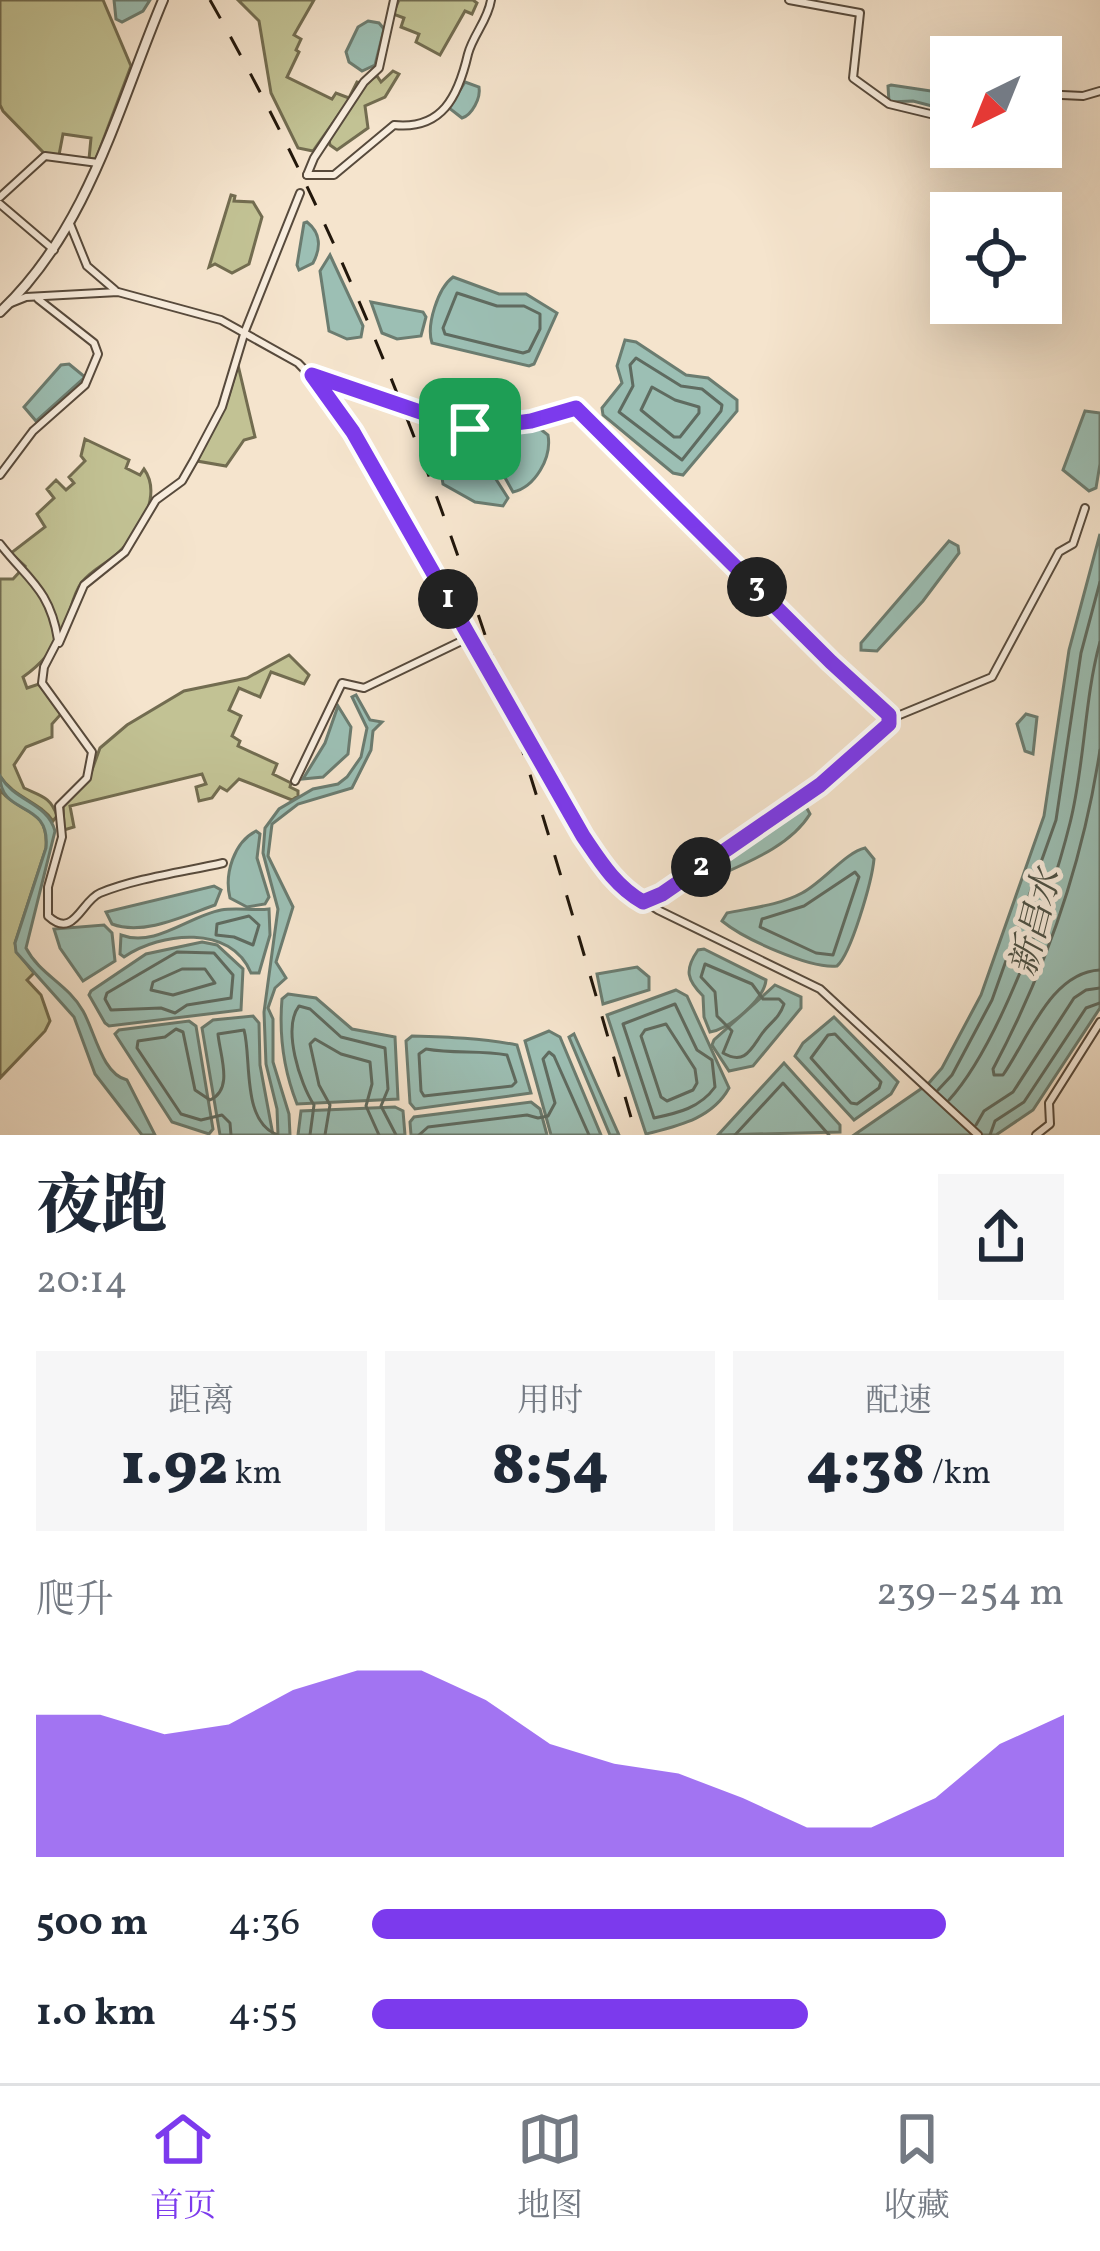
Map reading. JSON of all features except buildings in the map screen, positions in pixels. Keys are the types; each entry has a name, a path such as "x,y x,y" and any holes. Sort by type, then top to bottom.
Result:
{"street":[{"path":"4,308 33,280 69,221 98,163 163,0"},
{"path":"394,0 379,68 364,82 307,175 334,176 394,125 410,128 436,119 466,72 491,0"},
{"path":"789,0 860,13 853,78 889,104 930,114"},
{"path":"1062,96 1100,91"},
{"path":"54,250 0,201 46,156 98,163"},
{"path":"223,863 97,894 71,921 50,920 47,891 62,837 59,808 87,778 92,752 42,683 44,667 89,578 125,552 156,500 182,481 222,406 245,331 300,193"},
{"path":"69,221 83,261 100,281 118,292"},
{"path":"4,308 34,296 118,292 205,314 245,331 312,375 470,429 531,421 576,408 890,719"},
{"path":"0,475 33,431 85,385 98,354 96,345 34,296"},
{"path":"312,375 353,432 583,836 621,887 812,985 978,1135"},
{"path":"643,902 662,894 820,785 890,719 995,675 1059,552 1073,544 1085,508"},
{"path":"0,544 32,576 46,602 57,646"},
{"path":"296,781 342,682 364,688 470,638"},
{"path":"1036,1135 1050,1124 1049,1103 1100,1022"}],"green space":[{"path":"0,0 103,0 131,66 96,159 89,159 91,138 63,134 59,155 44,153 3,111"},
{"path":"238,0 314,0 294,35 301,39 299,52 287,77 332,99 336,93 349,98 357,82 361,83 313,151 298,148 271,93 259,21"},
{"path":"399,0 477,3 472,14 465,11 440,55 416,42 419,34 401,27 404,18 393,14"},
{"path":"393,71 399,74 385,97 365,106 368,128 337,150 330,145 367,81 377,76 381,82"},
{"path":"231,195 234,201 253,202 262,217 249,264 232,273 215,264 209,267"},
{"path":"238,365 255,437 244,440 226,466 197,461 228,398"},
{"path":"85,439 129,460 126,468 140,475 144,469 151,490 135,534 82,582 58,640 23,677 27,688 39,684 61,714 52,724 52,737 26,747 14,765 24,788 52,805 57,816 53,821 0,776 0,579 13,579 25,566 11,553 45,527 37,514 54,498 47,489 56,480 66,490 74,483 69,477 85,461 81,456"},
{"path":"289,655 309,675 304,684 271,672 260,697 239,688 229,710 241,716 232,736 240,741 238,746 277,764 273,774 291,783 298,796 292,800 239,779 227,791 220,787 212,798 199,801 196,787 206,784 202,774 70,806 74,827 64,830 63,805 88,781 100,748 127,725 184,691 247,678"},
{"path":"0,790 38,818 46,834 46,848 15,943 34,973 27,980 41,995 50,1021 0,1078"}],"water":[{"path":"114,0 150,0 143,11 122,22 116,19"},
{"path":"368,21 384,29 375,65 362,71 349,62 346,52 358,27"},
{"path":"465,82 479,91 472,110 462,118 449,108"},
{"path":"888,86 930,91 930,105 889,102"},
{"path":"304,223 317,236 317,252 313,263 299,270"},
{"path":"330,255 363,326 361,337 347,339 329,331 320,271"},
{"path":"453,277 499,294 526,294 557,313 534,364 432,343 435,307"},
{"path":"371,302 423,312 421,336 397,339 382,333"},
{"path":"625,340 636,342 686,375 708,378 737,400 737,411 683,475 673,473 603,415 602,408 622,383 617,366"},
{"path":"69,364 85,377 36,421 24,407 61,365"},
{"path":"1085,411 1100,413 1100,464 1096,488 1089,491 1063,470"},
{"path":"539,428 548,435 544,462 535,478 513,492 485,442 490,436"},
{"path":"462,433 508,498 503,506 475,502 443,484 439,460"},
{"name":"新昌水","path":"1100,534 1100,1008 1033,1110 996,1135 854,1135 928,1084 942,1068 981,995 1044,816 1069,650"},
{"path":"949,541 958,546 959,553 923,601 877,651 861,650 861,643"},
{"path":"356,695 370,720 382,722 373,731 371,750 352,788 298,804 272,824 268,856 293,907 276,962 286,978 275,988 268,1008 273,1019 273,1062 289,1114 290,1135 278,1135 266,1064 264,1012 278,909 263,853 265,828 279,809 313,789 338,784 361,757 367,728 352,697"},
{"path":"338,706 351,727 348,754 323,777 303,779 325,743"},
{"path":"1026,714 1037,717 1033,754 1025,751 1017,724"},
{"path":"0,776 45,814 55,831 26,948 77,1002 105,1061 127,1080 155,1135 142,1135 95,1074 74,1017 16,952 46,848 45,833 34,814 8,798"},
{"path":"803,801 810,814 789,838 700,884 695,876"},
{"path":"256,831 260,834 257,858 269,897 265,904 247,907 230,898 228,879 237,851"},
{"path":"865,848 874,859 869,883 854,933 837,966 778,951 722,921 727,913 802,893"},
{"path":"214,886 221,890 215,905 164,923 124,927 112,924 106,912"},
{"path":"269,909 270,935 259,973 251,973 228,946 194,937 157,942 124,957 120,954 121,935 159,934 221,910"},
{"path":"104,925 112,933 115,961 83,981 60,948 54,929"},
{"path":"202,942 217,945 243,969 241,1010 105,1023 91,991 146,954"},
{"path":"698,950 766,980 744,1012 710,1032 703,996 689,974"},
{"path":"637,967 649,977 649,990 603,1004 597,974"},
{"path":"775,985 801,997 801,1008 753,1066 729,1071 712,1045 714,1040"},
{"path":"676,990 687,996 729,1088 703,1114 646,1134 607,1015"},
{"path":"288,994 316,998 352,1029 395,1037 398,1099 297,1104 282,1039 282,999"},
{"path":"253,1016 259,1023 260,1065 273,1135 220,1135 202,1028 213,1020"},
{"path":"834,1017 898,1082 891,1094 854,1120 795,1056"},
{"path":"189,1021 196,1026 213,1129 209,1134 172,1122 115,1034"},
{"path":"549,1031 560,1037 601,1135 551,1135 525,1041"},
{"path":"574,1034 619,1135 610,1135 569,1037"},
{"path":"412,1036 517,1045 531,1093 415,1109 410,1103 406,1041"},
{"path":"784,1063 840,1125 840,1132 718,1135"},
{"path":"531,1102 540,1109 547,1135 411,1135 414,1117"},
{"path":"395,1107 403,1111 405,1135 298,1135 301,1111"}],"railway":[{"path":"210,0 283,136 347,274 458,555 551,842 636,1135"}],"route":[{"path":"312,375 470,429 531,421 576,408 889,715 889,724 820,785 662,894 643,902 628,893 583,836 353,432 312,375"}]}
